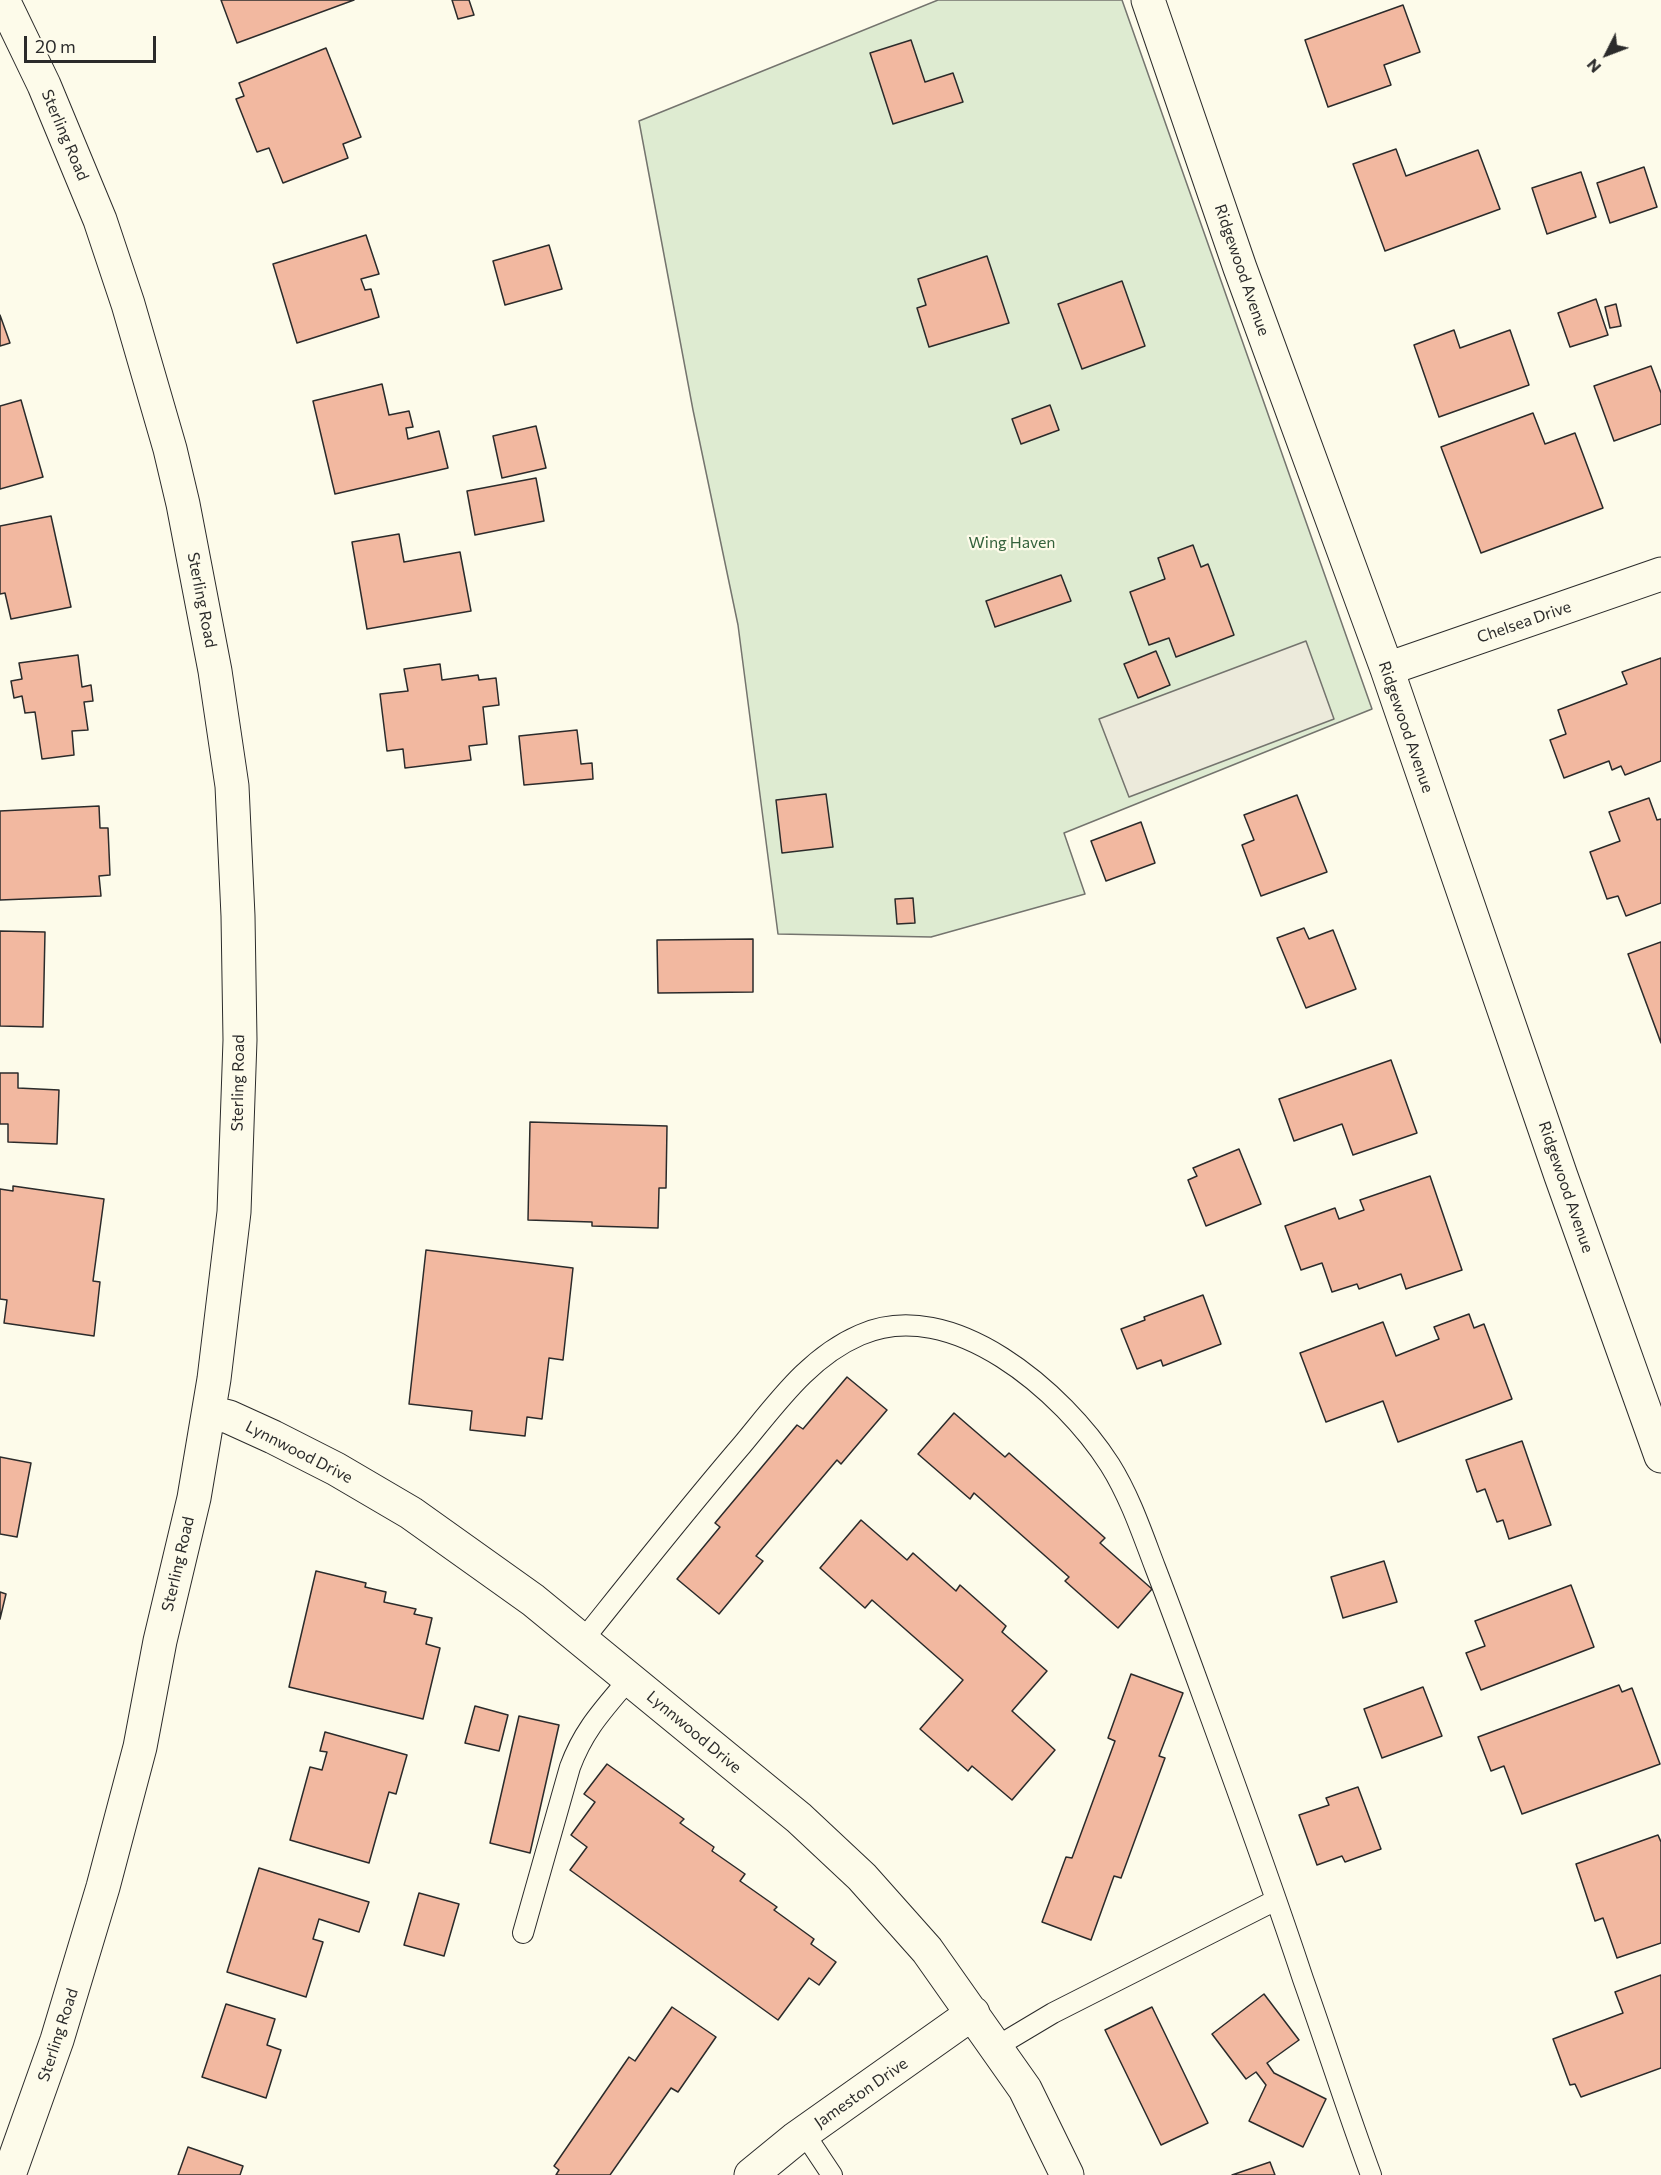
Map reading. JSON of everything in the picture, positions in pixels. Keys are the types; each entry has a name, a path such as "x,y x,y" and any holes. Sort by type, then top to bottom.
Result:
{"street":[{"name":"Sterling Road","path":"3,0 44,85 100,220 128,304 170,449 214,661 232,786 236,837 239,990 239,1103 234,1212 219,1340 194,1498 160,1641 145,1724 121,1821 75,1983 26,2132 9,2175"},
{"name":"Ridgewood Avenue","path":"1148,0 1244,279 1386,669 1561,1176 1661,1456"},
{"name":"Chelsea Drive","path":"1386,669 1661,574"},
{"name":"Lynnwood Drive","path":"208,1412 244,1423 273,1437 336,1469 411,1513 502,1576 799,1818 862,1877 927,1950 1024,2089 1066,2175"},
{"name":"Jameston Drive","path":"751,2175 804,2133 973,2013"}],"lane":[{"path":"583,1640 719,1472 801,1376 825,1353 865,1332 885,1327 924,1327 957,1334 991,1351 1032,1379 1071,1416 1094,1442 1111,1467 1134,1512 1276,1900 1371,2175"},
{"path":"522,1933 578,1745 590,1725 629,1679"},
{"path":"996,2047 1063,2007 1276,1900"},
{"path":"804,2133 832,2175"}],"green space":[{"name":"Wing Haven","path":"938,0 1122,0 1372,709 1064,833 1085,894 931,937 778,934 738,625 693,410 639,121"}],"shaded area":[{"path":"1306,641 1334,719 1129,797 1099,719"}],"building":[{"path":"221,0 354,0 237,43"},
{"path":"452,0 469,0 474,15 458,19"},
{"path":"1403,5 1420,52 1384,65 1391,85 1328,107 1305,40"},
{"path":"911,40 925,82 953,73 963,102 893,124 870,53"},
{"path":"326,48 361,137 343,144 348,158 283,183 269,148 257,152 236,99 244,96 239,83"},
{"path":"1396,149 1406,176 1478,150 1500,209 1385,251 1353,164"},
{"path":"1644,167 1657,207 1610,223 1597,183"},
{"path":"1581,172 1596,217 1547,234 1532,188"},
{"path":"366,235 379,274 361,279 365,290 371,289 379,317 297,343 273,264"},
{"path":"549,245 562,289 505,305 493,261"},
{"path":"987,256 1009,323 929,347 917,308 926,305 918,279"},
{"path":"1122,281 1145,346 1082,369 1058,304"},
{"path":"1596,299 1608,335 1570,347 1558,313"},
{"path":"1616,304 1621,326 1610,328 1605,307"},
{"path":"0,315 10,343 0,346"},
{"path":"1454,330 1460,348 1510,330 1529,385 1439,417 1414,345"},
{"path":"1651,366 1661,393 1661,424 1614,441 1594,386"},
{"path":"382,384 389,415 409,411 413,427 406,428 408,439 439,431 448,468 335,494 313,401"},
{"path":"21,400 43,477 0,489 0,406"},
{"path":"1050,405 1059,430 1021,444 1012,419"},
{"path":"1533,413 1545,444 1575,433 1603,508 1481,553 1441,447"},
{"path":"536,426 546,468 502,478 493,436"},
{"path":"536,478 544,521 475,535 467,491"},
{"path":"51,516 71,607 11,619 5,593 0,594 0,526"},
{"path":"399,534 404,562 460,552 471,611 367,629 352,542"},
{"path":"1193,545 1201,567 1208,564 1234,635 1176,657 1169,638 1149,645 1130,592 1165,579 1158,558"},
{"path":"1061,575 1071,601 995,627 986,601"},
{"path":"1156,651 1170,685 1138,698 1124,664"},
{"path":"78,655 82,687 91,685 93,701 84,702 88,730 72,731 74,755 42,759 35,712 25,713 22,696 14,698 11,681 22,679 19,663"},
{"path":"1661,658 1661,761 1625,775 1621,766 1612,770 1609,761 1564,778 1550,740 1566,734 1558,710 1627,684 1622,672"},
{"path":"440,664 442,680 478,675 479,680 496,678 499,705 483,707 487,744 469,746 471,760 405,768 403,749 387,751 380,694 408,691 404,669"},
{"path":"577,730 581,764 592,763 593,779 524,785 519,736"},
{"path":"826,794 833,847 782,853 776,800"},
{"path":"1297,795 1327,872 1261,896 1242,845 1254,840 1244,815"},
{"path":"1649,798 1657,820 1661,819 1661,903 1626,916 1618,896 1607,899 1590,852 1620,841 1609,812"},
{"path":"99,806 100,828 108,828 110,875 99,876 101,896 0,900 0,811"},
{"path":"1141,822 1155,863 1106,881 1091,841"},
{"path":"913,898 915,923 897,924 895,899"},
{"path":"1304,928 1309,939 1333,930 1356,989 1306,1008 1277,938"},
{"path":"0,931 45,932 43,1027 0,1026"},
{"path":"753,939 753,992 658,993 657,940"},
{"path":"1661,942 1661,1043 1628,954"},
{"path":"1391,1060 1417,1133 1353,1155 1342,1124 1294,1141 1279,1099"},
{"path":"0,1073 18,1073 18,1088 59,1090 57,1144 8,1142 8,1124 0,1124"},
{"path":"530,1122 667,1126 666,1188 659,1188 658,1228 592,1226 592,1222 528,1220"},
{"path":"1239,1149 1261,1204 1206,1226 1188,1180 1197,1176 1193,1168"},
{"path":"1430,1176 1462,1270 1406,1289 1401,1274 1359,1289 1357,1284 1332,1292 1322,1263 1301,1270 1285,1226 1335,1208 1339,1219 1364,1210 1360,1200"},
{"path":"13,1186 104,1199 93,1281 100,1282 94,1336 4,1323 7,1300 0,1299 0,1189 13,1191"},
{"path":"426,1250 573,1268 563,1360 549,1358 542,1419 527,1417 525,1436 470,1430 472,1411 409,1404"},
{"path":"1203,1295 1221,1344 1163,1366 1161,1360 1137,1369 1121,1329 1145,1320 1144,1317"},
{"path":"1469,1314 1474,1328 1484,1324 1512,1399 1398,1442 1383,1401 1326,1422 1300,1353 1383,1322 1396,1356 1439,1339 1434,1327"},
{"path":"847,1377 887,1410 841,1464 837,1460 756,1556 763,1561 719,1614 677,1579 720,1527 715,1523 797,1425 803,1429"},
{"path":"954,1413 1005,1457 1009,1453 1105,1538 1100,1543 1152,1589 1118,1628 1065,1581 1069,1577 974,1493 970,1499 918,1454"},
{"path":"1522,1441 1551,1525 1509,1539 1503,1520 1497,1522 1485,1489 1477,1492 1466,1460"},
{"path":"0,1457 31,1463 17,1537 0,1534"},
{"path":"861,1520 907,1560 913,1553 956,1591 960,1585 1006,1626 1002,1632 1047,1671 1012,1711 1055,1750 1012,1800 972,1766 968,1771 920,1729 963,1680 872,1600 865,1608 820,1568"},
{"path":"1384,1561 1397,1602 1343,1618 1331,1577"},
{"path":"316,1571 366,1583 365,1587 386,1592 384,1602 416,1609 414,1614 432,1618 426,1644 440,1648 423,1719 289,1687"},
{"path":"1571,1585 1594,1647 1481,1690 1466,1653 1485,1646 1475,1621"},
{"path":"0,1592 6,1594 0,1619"},
{"path":"1131,1674 1183,1693 1159,1756 1165,1758 1121,1878 1114,1876 1091,1940 1042,1922 1066,1857 1072,1858 1115,1741 1108,1738"},
{"path":"1619,1685 1622,1692 1632,1688 1660,1764 1522,1814 1504,1766 1491,1771 1478,1737"},
{"path":"1423,1687 1442,1736 1382,1758 1364,1709"},
{"path":"475,1706 508,1715 499,1751 465,1743"},
{"path":"519,1716 559,1725 530,1853 490,1843"},
{"path":"325,1732 407,1755 396,1794 389,1792 369,1863 290,1840 310,1767 322,1770 327,1752 320,1751"},
{"path":"607,1764 684,1819 680,1823 714,1847 712,1851 745,1874 740,1881 777,1907 774,1910 814,1939 811,1944 836,1962 819,1985 809,1978 778,2020 570,1870 587,1847 571,1835 595,1802 584,1794"},
{"path":"1358,1787 1381,1849 1345,1862 1342,1856 1317,1865 1299,1815 1329,1805 1326,1798"},
{"path":"1658,1835 1661,1842 1661,1943 1617,1958 1603,1918 1595,1921 1576,1864"},
{"path":"259,1868 369,1902 359,1932 319,1919 313,1939 323,1942 306,1997 227,1972"},
{"path":"419,1893 459,1904 444,1956 404,1945"},
{"path":"1661,1975 1661,2068 1581,2097 1575,2084 1570,2085 1553,2039 1623,2013 1615,1992"},
{"path":"1264,1994 1299,2040 1267,2063 1274,2073 1326,2099 1303,2147 1249,2121 1266,2085 1256,2072 1246,2079 1212,2034"},
{"path":"226,2004 275,2019 267,2045 281,2050 266,2098 202,2077"},
{"path":"672,2007 716,2037 678,2092 671,2088 610,2175 556,2175 559,2170 554,2166 629,2057 635,2061"},
{"path":"1152,2007 1208,2123 1161,2145 1105,2030"},
{"path":"188,2147 243,2166 240,2175 178,2175"},
{"path":"1270,2162 1275,2175 1232,2175"}]}
